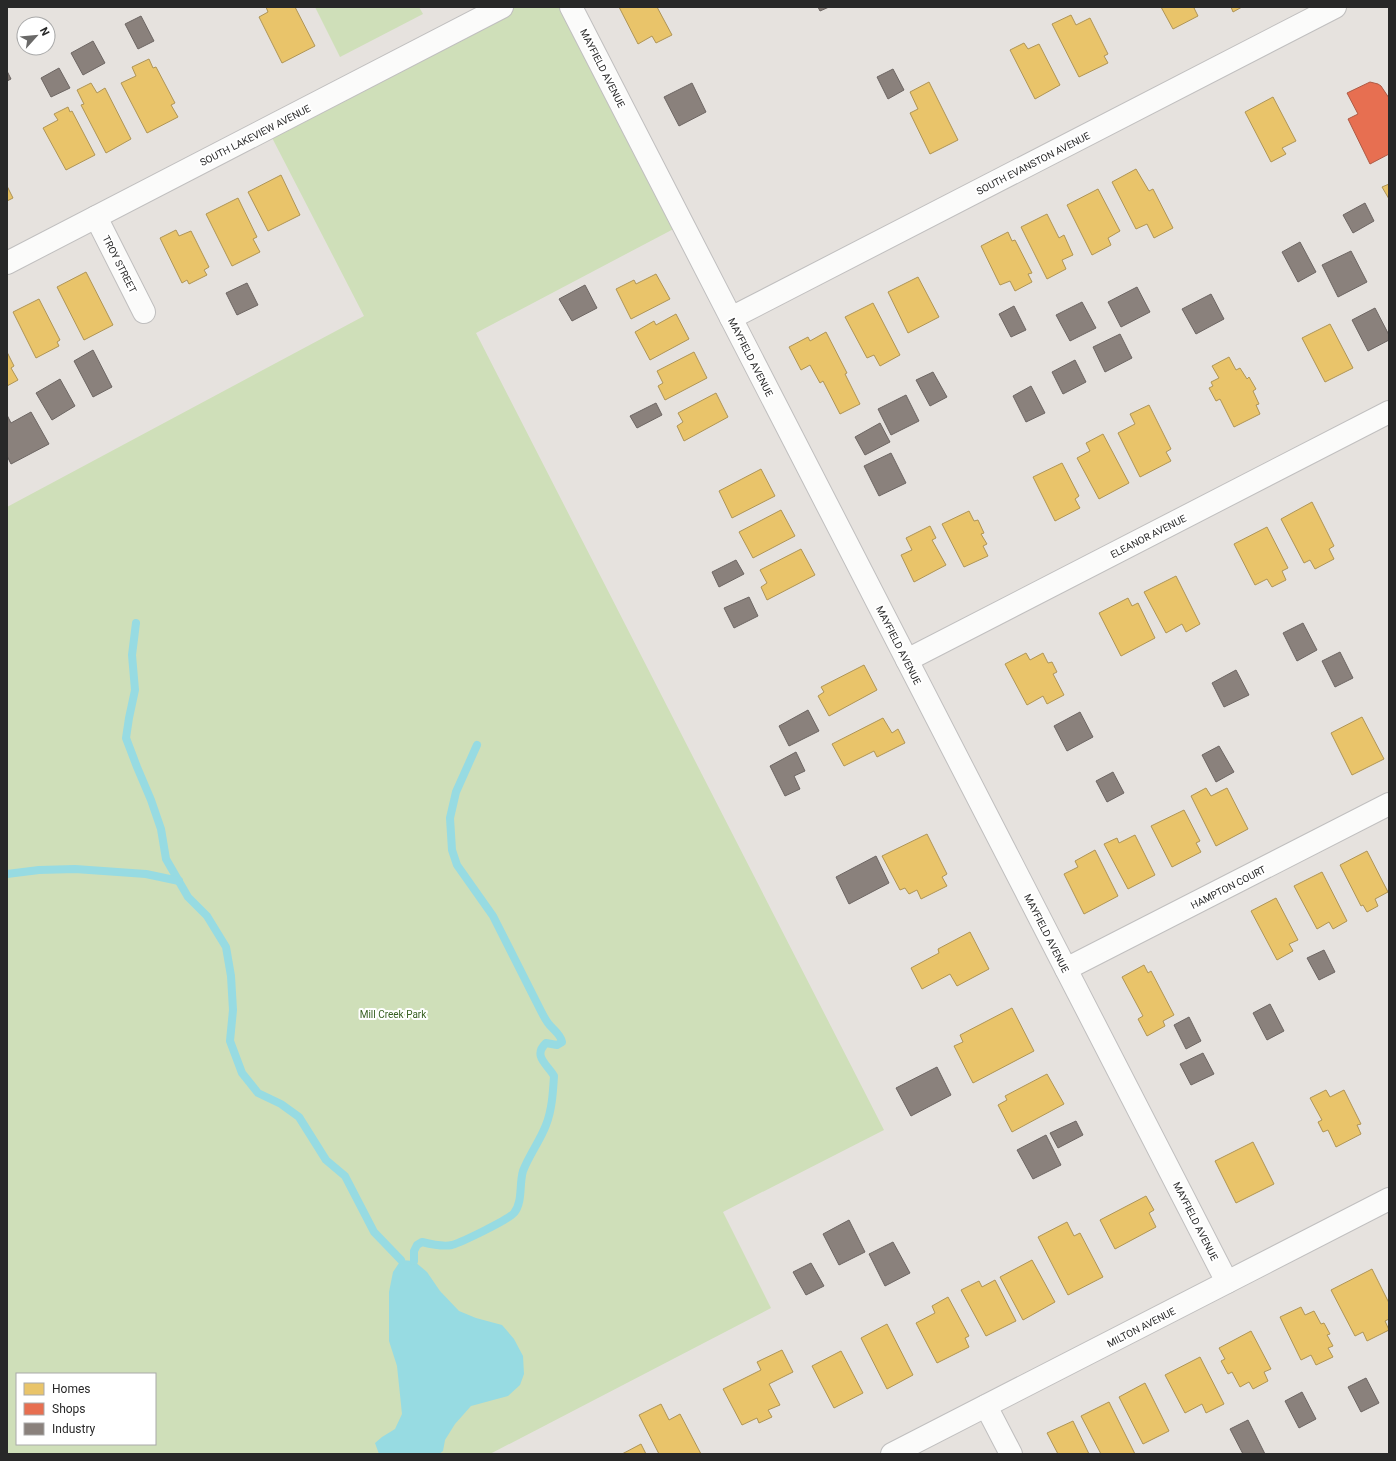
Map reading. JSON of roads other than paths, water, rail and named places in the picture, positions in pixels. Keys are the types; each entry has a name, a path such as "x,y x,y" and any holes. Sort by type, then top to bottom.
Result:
{"street":[{"name":"SOUTH LAKEVIEW AVENUE","path":"7,263 502,7"},
{"name":"MAYFIELD AVENUE","path":"571,7 1227,1282"},
{"name":"SOUTH EVANSTON AVENUE","path":"731,318 1335,7"},
{"name":"TROY STREET","path":"96,217 144,312"},
{"name":"ELEANOR AVENUE","path":"907,660 1389,412"},
{"name":"HAMPTON COURT","path":"1066,970 1389,804"},
{"name":"MILTON AVENUE","path":"892,1454 1389,1199"},
{"path":"986,1406 1011,1454"}],"water":[{"path":"401,1260 414,1261 427,1272 440,1291 459,1311 476,1318 502,1325 514,1339 523,1356 524,1374 520,1385 508,1396 471,1406 455,1424 445,1440 443,1451 439,1454 379,1454 375,1443 395,1429 402,1414 397,1366 389,1341 389,1292 393,1272"}],"waterway":[{"path":"136,623 132,655 135,690 126,738 161,829 166,859 188,897 207,916 226,947 231,976 233,1010 230,1041 242,1073 258,1093 281,1104 299,1117 326,1160 345,1176 374,1232 401,1260"},
{"path":"414,1261 414,1251 417,1245 422,1242 448,1246 452,1245 494,1225 510,1216 517,1209 520,1198 523,1171 544,1131 553,1095 554,1076 542,1060 540,1052 546,1043 557,1045 562,1042 560,1036 543,1016 493,916 457,865 452,850 450,818 456,792 477,745"},
{"path":"7,874 39,870 75,869 146,874 179,881"}],"park label":[{"name":"Mill Creek Park","path":"393,1014"}]}
